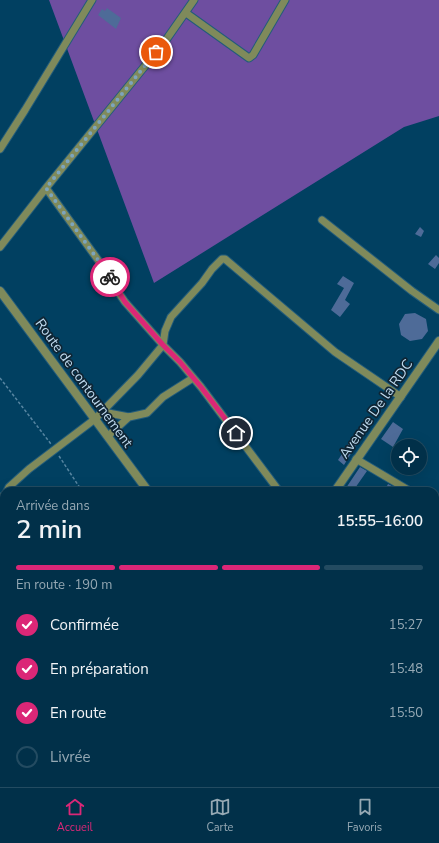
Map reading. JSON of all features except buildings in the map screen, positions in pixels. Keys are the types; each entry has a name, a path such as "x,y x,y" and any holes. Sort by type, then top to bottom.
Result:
{"street":[{"path":"0,149 92,0"},
{"path":"0,248 46,188 166,40 194,0"},
{"path":"186,13 249,58 253,55 285,0"},
{"path":"46,188 106,271 125,302 180,362 276,487"},
{"path":"322,220 407,287 439,310"},
{"path":"9,487 29,468 95,419 138,375 163,345 165,331 171,317 222,259 225,259 329,347 401,397"},
{"name":"Route de contournement","path":"0,291 145,487"},
{"name":"Avenue De la RDC","path":"338,487 439,341"},
{"path":"103,412 128,417 146,413 163,397 193,378"},
{"path":"108,436 128,417"},
{"path":"356,459 403,487"}],"path":[{"path":"0,378 54,449 79,487"}],"shaded area":[{"path":"49,0 439,0 439,116 404,127 154,283"}],"way so far":[{"path":"110,277 46,188 156,52"}],"route":[{"path":"110,277 114,286 125,302 180,362 236,433"}]}
